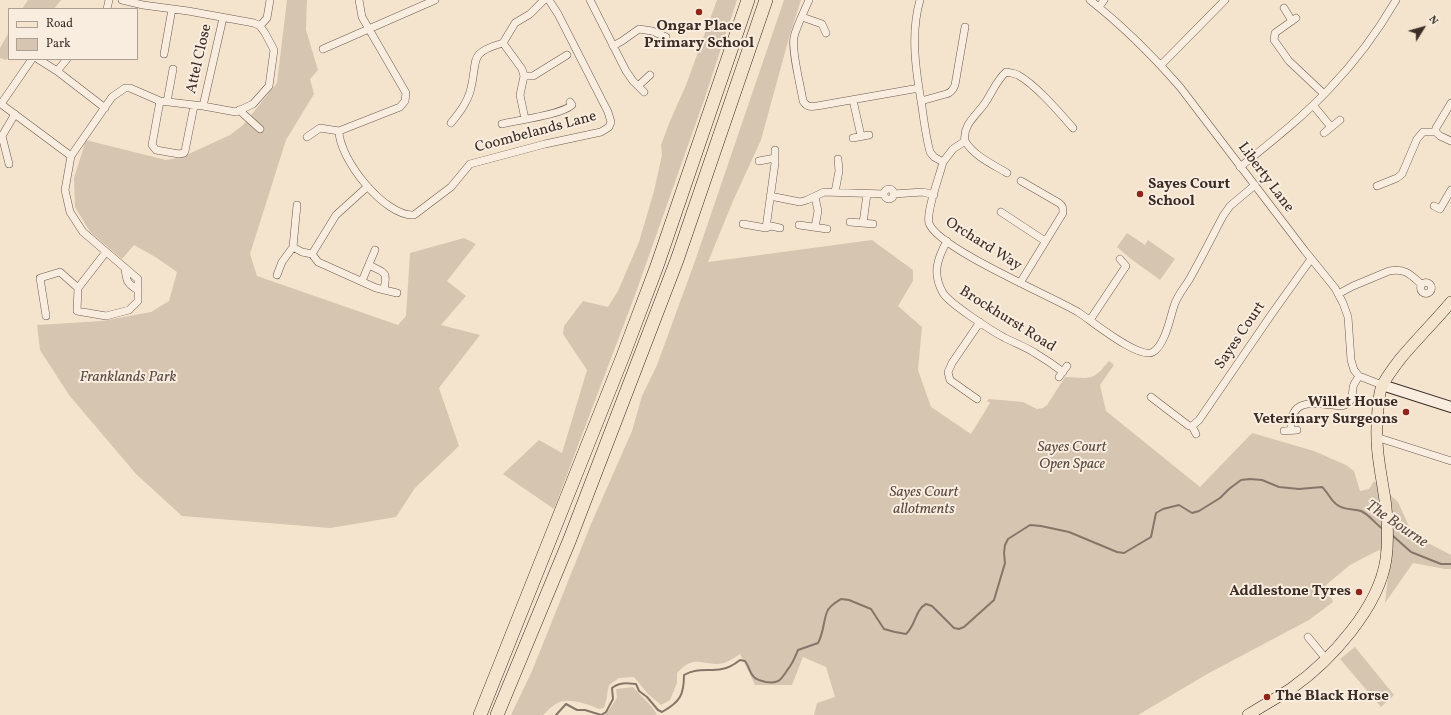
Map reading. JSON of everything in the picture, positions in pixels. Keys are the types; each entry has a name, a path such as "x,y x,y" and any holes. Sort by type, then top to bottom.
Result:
{"highway":[{"path":"480,715 649,287 748,0"},
{"path":"497,715 570,539 677,260 766,0"}],"main road":[{"path":"1248,715 1292,688 1326,659 1352,629 1363,614 1374,594 1386,560 1387,536 1386,512 1376,437 1382,385 1412,345 1451,302"}],"street":[{"path":"106,252 78,288 77,311 106,316 129,310 138,301 138,278 82,232 70,212 65,190 71,156 112,98 124,88 130,88 164,101 236,112 253,104 269,86 274,50 260,26 254,23 122,0"},
{"path":"260,26 267,18 270,0"},
{"path":"308,137 320,128 339,131 400,106 405,101 406,93 362,17 359,0"},
{"path":"323,49 435,0"},
{"path":"450,123 463,107 471,89 475,60 479,54 488,47 503,43 515,23 530,14 544,0"},
{"name":"Coombelands Lane","path":"367,187 392,207 409,215 414,215 451,187 470,164 544,144 601,132 609,127 611,122 598,90 558,14 549,0"},
{"path":"590,0 626,71 632,81 644,92"},
{"path":"809,0 794,38 794,47 803,101 810,107 919,88"},
{"path":"920,0 917,10 915,30 915,57 930,152 934,157 944,162 953,149 965,141"},
{"name":"Liberty Lane","path":"1090,0 1161,66 1180,87 1338,294 1348,317 1351,360 1354,370 1359,376"},
{"path":"1099,7 1104,0"},
{"path":"1161,66 1225,0"},
{"path":"1240,167 1324,94 1368,42 1396,0"},
{"path":"1284,8 1294,20 1275,33 1274,40 1290,61 1324,94"},
{"path":"164,54 172,9"},
{"path":"802,17 822,24 826,33"},
{"name":"Attel Close","path":"202,106 223,18"},
{"path":"921,101 950,93 953,90 965,28"},
{"path":"613,46 639,29 652,31 666,37"},
{"path":"503,43 519,64 524,76 520,95 525,119"},
{"path":"524,76 533,76 567,55"},
{"path":"31,60 1,104 71,156"},
{"path":"40,60 57,71 105,108"},
{"path":"57,71 66,60"},
{"path":"173,69 152,145 156,150 180,154 184,153 194,106"},
{"path":"1007,173 969,147 964,136 969,124 984,104 1001,76 1006,72 1018,75 1027,82 1052,105 1073,128"},
{"path":"638,86 650,75"},
{"path":"853,100 857,137 869,135"},
{"path":"502,124 558,112 569,108 572,105 570,102"},
{"path":"1436,132 1436,128 1451,104"},
{"path":"1313,105 1331,127"},
{"path":"239,110 260,129"},
{"path":"9,164 2,136 15,114"},
{"path":"1324,133 1340,120"},
{"path":"312,254 336,215 367,187 356,173 339,137 339,131"},
{"path":"1377,186 1397,178 1402,174 1417,139 1423,132 1436,132 1440,136 1451,141"},
{"path":"766,228 775,150"},
{"path":"759,161 775,158"},
{"path":"835,192 839,171 838,159"},
{"name":"Orchard Way","path":"944,162 930,208 930,223 938,236 991,268 1066,305 1135,350 1147,354 1152,353 1160,347 1175,303 1223,216 1230,206 1255,185"},
{"path":"1020,283 1063,213 1062,206 1021,181"},
{"path":"1434,206 1440,209 1451,190"},
{"path":"770,196 800,202 824,192 884,194 885,198 888,199 892,198 893,194 923,192 934,195"},
{"path":"863,223 867,194"},
{"path":"815,197 818,211 815,227"},
{"path":"277,275 282,262 293,247 297,205"},
{"path":"1001,212 1045,241"},
{"path":"850,222 873,224"},
{"path":"743,224 766,228 771,226 780,228"},
{"path":"799,225 827,229"},
{"name":"Brockhurst Road","path":"946,241 938,260 936,270 943,293 956,306 980,322 1005,338 1034,352 1063,372"},
{"path":"293,247 302,252 312,254 318,262 376,288 398,293"},
{"path":"362,281 375,250"},
{"path":"1090,320 1126,266 1120,259"},
{"name":"Sayes Court","path":"1192,426 1199,420 1271,314 1311,259"},
{"path":"369,265 385,273 384,289"},
{"path":"1338,294 1353,286 1389,271 1395,270 1403,270 1410,273 1421,284"},
{"path":"46,316 40,278 60,272 78,288"},
{"path":"977,399 950,380 948,372 952,363 980,322"},
{"path":"1291,430 1290,421 1294,411 1296,408 1304,404 1347,405 1352,398 1353,388 1359,376 1451,407"},
{"path":"1151,397 1189,426 1192,426 1196,434"},
{"path":"1376,437 1451,461"},
{"path":"1308,637 1326,659"}],"green space":[{"path":"28,0 61,0 55,8 23,8"},
{"name":"Franklands Park","path":"287,0 307,0 306,30 318,70 310,79 314,94 286,140 250,254 257,276 398,325 406,316 410,253 464,238 476,244 447,281 466,296 441,325 480,335 439,388 459,446 415,488 396,517 330,528 182,516 136,474 69,395 40,350 37,325 102,321 151,312 169,301 177,272 157,258 134,245 122,259 90,232 75,207 74,178 86,140 166,160 182,157 230,135 243,125 277,83"},
{"path":"717,0 737,0 703,103 635,295 554,509 503,474 539,440 562,453 587,370 563,334 564,326 583,301 608,307 618,291 639,242 654,191 662,155 661,145 686,85"},
{"path":"784,0 801,0 790,34 761,140 733,201 708,262 872,240 913,270 913,281 898,306 922,327 918,370 931,407 971,434 990,403 987,401 989,399 1023,402 1037,409 1043,408 1047,405 1065,377 1086,378 1094,376 1109,361 1114,365 1100,385 1106,411 1200,487 1252,433 1314,451 1346,465 1354,471 1360,491 1369,489 1374,481 1398,502 1413,535 1451,555 1451,569 1413,563 1385,603 1390,559 1379,550 1350,565 1326,585 1333,602 1309,620 1209,673 1138,715 814,715 817,703 835,697 826,667 803,657 792,685 755,685 740,654 729,661 720,664 691,662 687,664 677,673 677,683 670,700 661,705 648,694 634,677 619,678 609,685 604,708 599,709 578,702 561,701 550,708 543,715 511,715 532,671 591,524 632,431 642,396 657,365 695,261"},
{"path":"8,34 8,58 5,60 0,58 0,48"},
{"path":"1127,233 1145,245 1148,240 1175,259 1160,280 1117,247"},
{"path":"1355,647 1394,695 1381,707 1340,659"},
{"path":"633,687 657,715 603,715 609,710 617,698 616,689"}],"waterway":[{"name":"The Bourne","path":"556,715 566,704 577,710 585,710 601,715 606,712 613,699 612,688 626,683 636,684 639,691 647,697 658,710 662,712 673,705 680,697 683,688 684,675 698,670 717,670 725,668 732,666 740,660 745,661 751,674 756,679 766,682 780,680 794,660 798,650 818,643 829,608 841,599 849,600 871,609 884,629 895,632 906,634 912,626 917,614 926,604 932,606 954,628 959,629 964,627 994,600 1005,563 1004,553 1005,545 1008,539 1030,525 1069,532 1117,552 1124,553 1151,537 1156,513 1163,509 1179,505 1192,513 1199,511 1220,498 1241,480 1250,479 1262,480 1279,487 1299,489 1322,487 1336,504 1344,508 1361,511 1383,529"},
{"name":"The Bourne","path":"1392,535 1411,552 1441,564 1451,564"}],"place":[{"name":"Ongar Place Primary School","path":"699,12"},
{"name":"Sayes Court School","path":"1140,194"},
{"name":"Willet House Veterinary Surgeons","path":"1406,412"},
{"name":"Addlestone Tyres","path":"1359,592"},
{"name":"The Black Horse","path":"1267,697"}],"park label":[{"name":"Sayes Court Open Space","path":"1072,456"},
{"name":"Sayes Court allotments","path":"924,502"}]}
